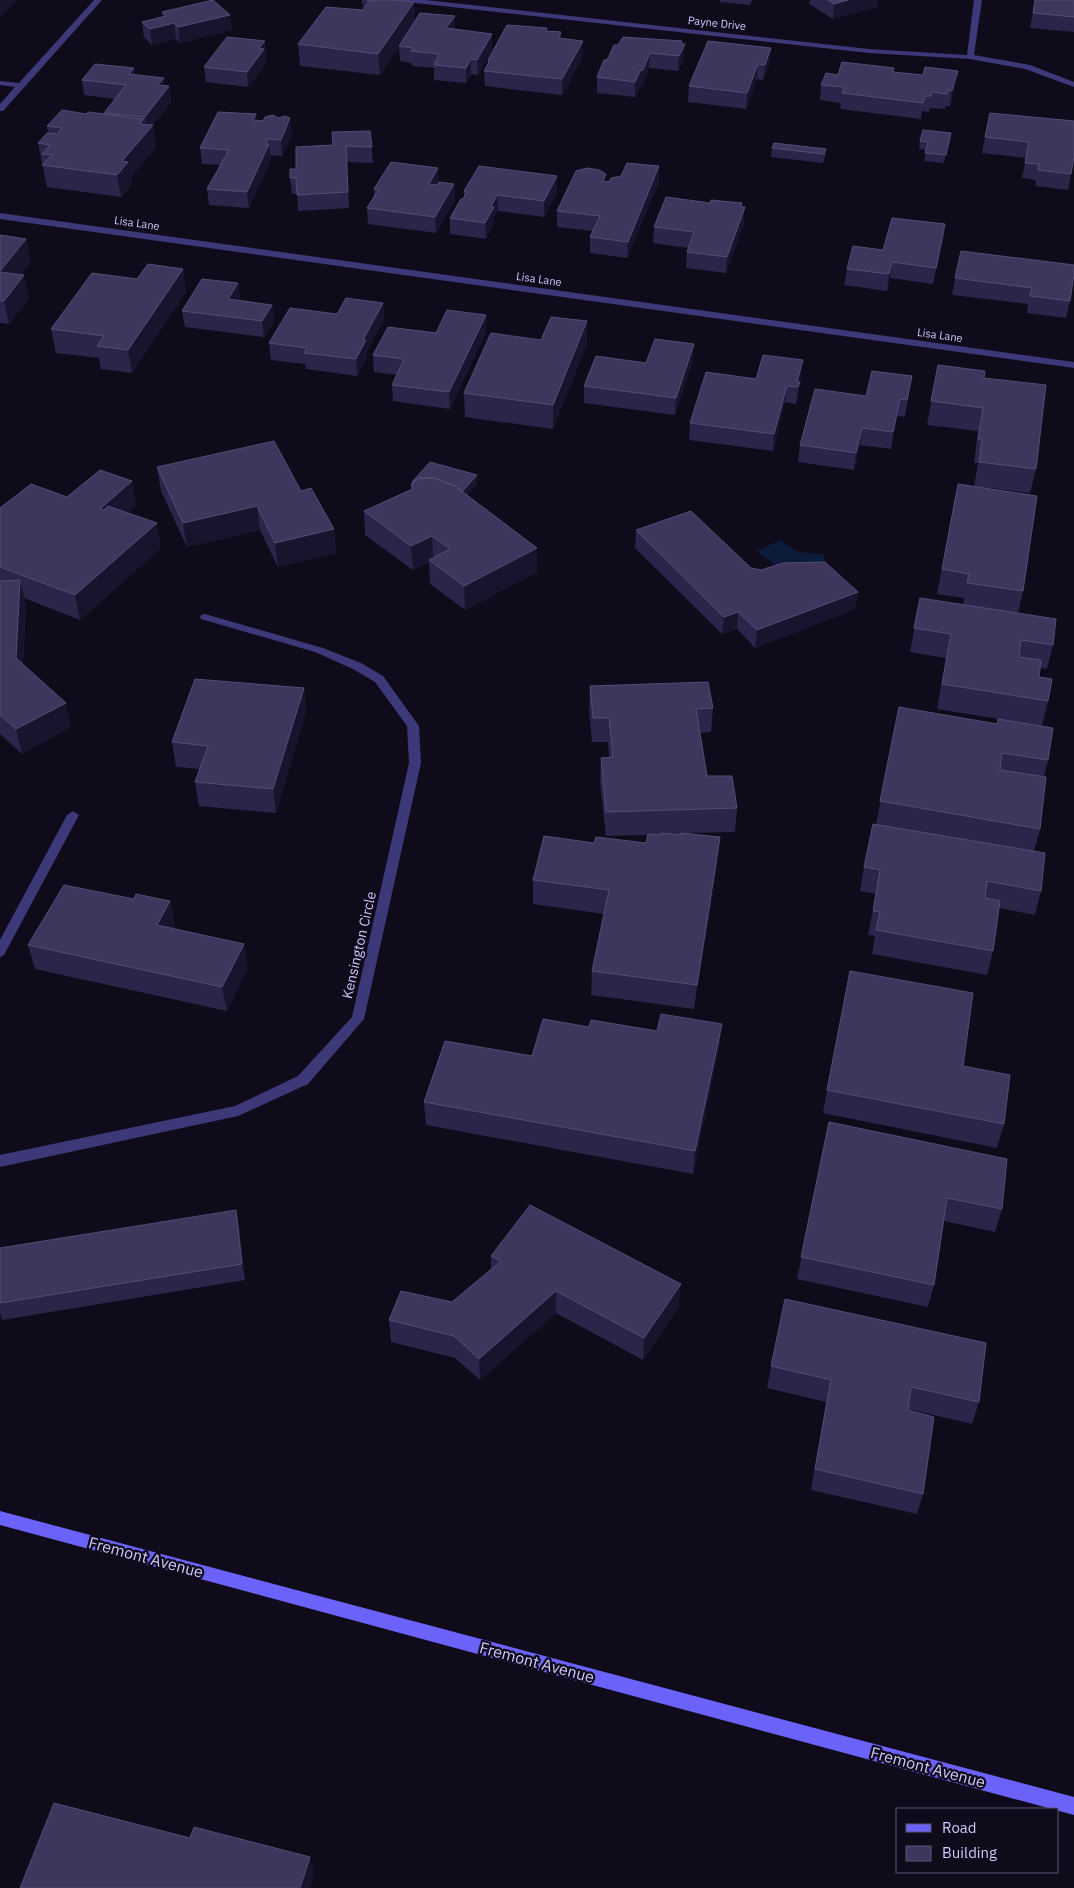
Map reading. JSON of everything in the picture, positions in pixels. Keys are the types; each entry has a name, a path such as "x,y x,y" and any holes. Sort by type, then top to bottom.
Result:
{"main road":[{"name":"Fremont Avenue","path":"0,1518 1074,1806"}],"street":[{"path":"0,109 98,0"},
{"name":"Payne Drive","path":"406,0 869,51 970,57 1028,67 1074,85"},
{"path":"970,57 978,0"},
{"path":"0,83 21,86"},
{"name":"Lisa Lane","path":"0,216 1074,365"},
{"name":"Kensington Circle","path":"0,1161 238,1111 303,1080 358,1019 415,763 413,726 379,679 358,666 319,650 205,618"},
{"path":"0,952 73,815"}],"water":[{"path":"781,540 798,552 824,554 824,574 783,571 756,551"}],"building":[{"path":"213,0 230,15 178,27 174,23 150,29 142,22 166,16 162,12"},
{"path":"370,0 414,2 378,54 298,44 326,7 363,10"},
{"path":"828,0 848,0 834,4"},
{"path":"1035,0 1074,0 1074,17 1033,13"},
{"path":"420,13 455,16 446,28 492,34 477,60 471,59 466,68 434,65 439,54 411,51 413,48 399,46"},
{"path":"507,25 547,28 546,31 561,32 558,38 583,41 562,79 484,71"},
{"path":"227,37 265,41 259,48 264,49 247,72 204,67"},
{"path":"623,37 682,41 681,44 685,44 679,56 650,53 643,70 640,71 635,82 597,77 604,60 607,60 614,45 618,45"},
{"path":"708,41 771,48 765,65 758,64 747,93 689,86"},
{"path":"842,62 894,68 893,72 923,75 925,67 958,71 952,90 948,90 947,94 932,92 931,96 925,96 923,103 842,93 844,87 821,85 826,73 838,75"},
{"path":"95,64 134,68 129,74 164,78 158,85 169,86 145,117 104,113 126,85 82,80"},
{"path":"62,110 144,119 140,124 153,125 122,161 128,162 117,175 42,165 52,155 42,154 50,145 38,143 47,133 57,134 62,128 47,126"},
{"path":"218,112 256,114 253,120 263,121 265,117 273,115 278,118 285,116 290,118 281,140 268,139 266,144 269,144 247,192 207,189 229,150 200,148"},
{"path":"990,113 1074,121 1074,157 1071,174 1038,170 1039,164 1025,163 1029,142 985,137"},
{"path":"923,130 951,133 946,155 925,153 928,142 920,141"},
{"path":"370,131 372,147 346,146 348,192 297,195 296,178 290,178 290,169 296,169 296,147 333,145 332,132"},
{"path":"774,143 826,149 824,154 772,148"},
{"path":"391,162 438,168 429,184 437,185 439,182 454,184 435,217 367,208 379,189 374,189"},
{"path":"627,163 659,166 628,242 590,237 600,216 557,211 576,171 587,168 599,170 606,174 603,181 609,182 611,178 621,176"},
{"path":"479,166 557,176 544,201 497,195 491,207 494,207 485,223 450,218 461,199 463,199 467,191 464,191"},
{"path":"666,197 710,203 711,200 742,203 741,207 745,207 727,257 687,252 694,232 654,227"},
{"path":"892,218 945,224 936,268 892,262 889,274 847,269 853,246 883,250"},
{"path":"0,235 26,239 0,271"},
{"path":"961,251 1074,265 1070,301 1030,296 1032,288 955,278"},
{"path":"148,264 183,269 128,350 97,346 104,336 51,329 92,273 137,279"},
{"path":"0,272 24,275 4,301 0,301"},
{"path":"202,279 238,283 228,299 272,305 262,321 182,311"},
{"path":"346,298 383,303 363,340 366,340 356,359 304,353 307,348 269,343 290,308 337,314"},
{"path":"447,310 486,315 449,392 392,385 404,359 373,355 388,327 436,333"},
{"path":"551,317 587,321 553,405 464,393 491,333 541,340"},
{"path":"655,339 694,344 676,398 584,386 596,356 646,363"},
{"path":"763,355 803,360 797,382 800,382 798,387 787,386 774,434 690,423 706,372 756,379"},
{"path":"938,365 985,371 984,378 1046,385 1036,469 979,462 982,439 978,439 983,408 931,401"},
{"path":"872,371 912,376 907,400 900,399 893,432 862,428 856,453 800,445 815,389 866,396"},
{"path":"274,441 301,491 311,488 334,529 275,543 257,506 183,523 157,467"},
{"path":"430,462 477,475 462,492 455,486 434,478 419,478 412,482"},
{"path":"100,470 132,481 100,509 104,510 108,506 157,523 75,595 0,567 0,508 31,484 67,497"},
{"path":"419,478 434,478 455,486 537,548 464,586 429,560 450,549 432,536 411,546 364,511 413,489 411,484"},
{"path":"958,484 1037,496 1023,591 967,583 969,574 942,569"},
{"path":"691,511 751,568 761,570 783,563 825,562 858,592 757,630 738,612 724,617 636,530"},
{"path":"20,580 16,658 66,703 16,729 0,715 0,581"},
{"path":"920,598 1056,619 1053,645 1021,640 1019,657 1041,660 1039,677 1052,679 1048,701 942,684 951,634 914,628"},
{"path":"195,679 304,688 273,789 195,782 208,746 172,742"},
{"path":"708,682 713,708 696,709 707,776 732,776 737,808 606,812 601,758 613,757 609,718 593,718 590,686"},
{"path":"899,707 997,724 998,719 1053,728 1048,760 1002,753 1000,770 1046,777 1040,829 880,801"},
{"path":"873,824 1045,853 1041,891 987,881 985,898 1000,901 993,951 876,930 880,912 873,911 880,870 864,867"},
{"path":"661,833 720,837 697,985 592,971 609,890 533,880 544,836 594,843 596,837 646,843 648,834 661,835"},
{"path":"64,885 134,899 136,894 170,901 157,925 244,944 222,987 28,945"},
{"path":"850,971 973,993 963,1066 1010,1075 1004,1124 827,1090"},
{"path":"661,1014 722,1024 695,1151 424,1102 445,1041 532,1056 543,1019 589,1027 591,1020 657,1031"},
{"path":"829,1122 1007,1159 1002,1209 947,1198 934,1285 801,1257"},
{"path":"530,1205 681,1284 644,1338 556,1291 479,1359 454,1336 389,1320 401,1291 452,1302 501,1261 491,1256"},
{"path":"236,1210 242,1264 0,1303 0,1248"},
{"path":"785,1299 986,1343 979,1402 911,1387 908,1410 934,1417 923,1494 815,1469 831,1380 771,1366"},
{"path":"54,1803 190,1838 194,1827 310,1857 300,1888 20,1888"}]}
